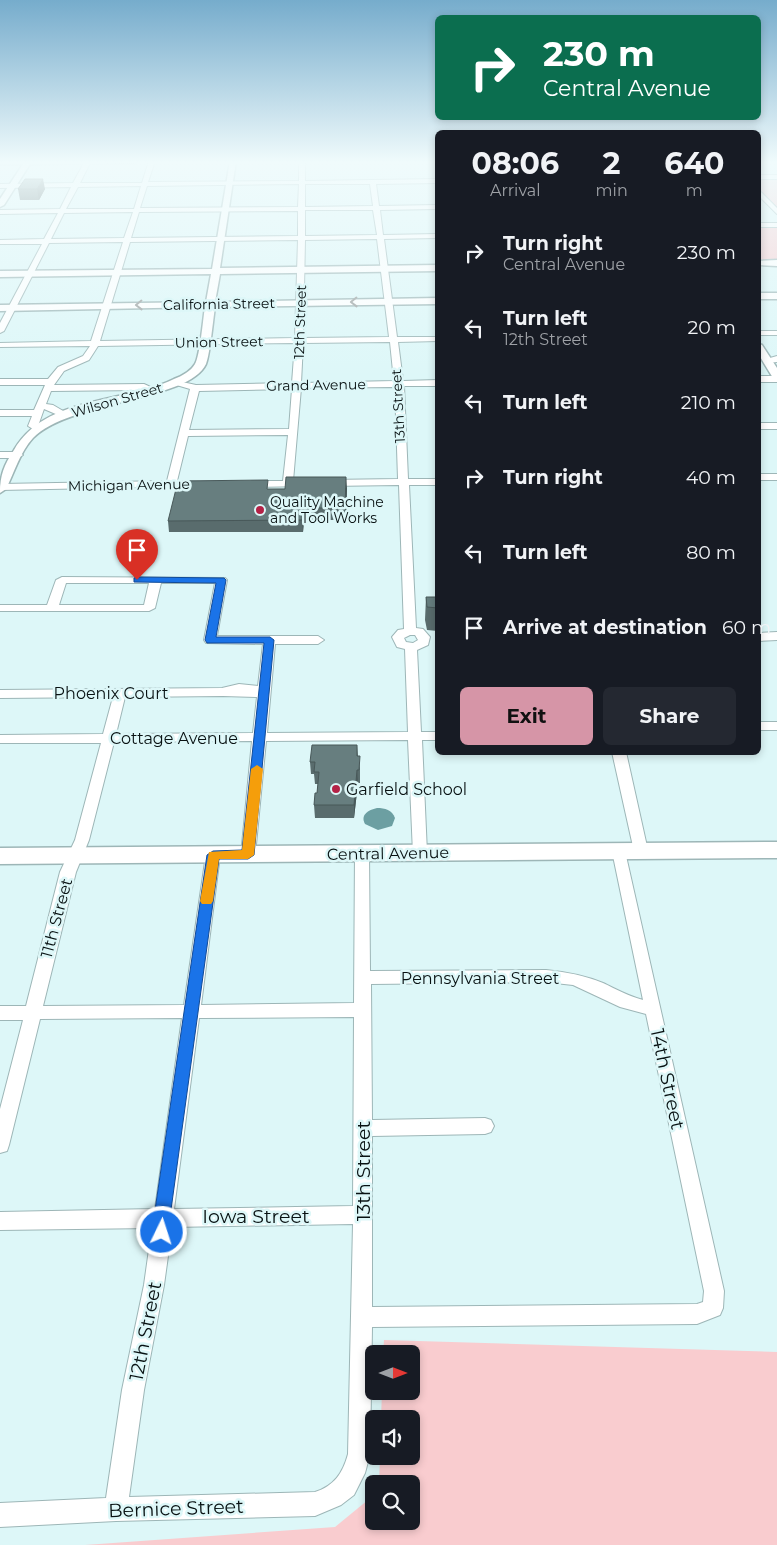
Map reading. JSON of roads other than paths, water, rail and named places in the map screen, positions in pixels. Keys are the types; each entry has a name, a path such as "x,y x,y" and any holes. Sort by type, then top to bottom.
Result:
{"main road":[{"name":"Central Avenue","path":"0,856 777,850"}],"street":[{"path":"0,331 50,233"},
{"path":"0,488 28,436 35,427 50,385 62,369 89,357 129,233"},
{"path":"171,485 195,388 199,384 200,375 197,370 201,364 222,233"},
{"name":"12th Street","path":"288,484 298,385 302,233"},
{"name":"13th Street","path":"379,233 399,383 410,631"},
{"path":"0,242 435,236"},
{"path":"761,263 777,263"},
{"path":"0,274 435,268"},
{"path":"761,296 777,296"},
{"name":"California Street","path":"0,308 435,301"},
{"path":"761,333 777,333"},
{"name":"Union Street","path":"0,345 435,338"},
{"path":"761,350 772,359 777,377 761,379"},
{"name":"Wilson Street","path":"35,427 65,415 176,382 197,370"},
{"path":"0,382 144,387 152,390"},
{"path":"176,382 195,388"},
{"name":"Grand Avenue","path":"195,388 435,383"},
{"path":"0,413 40,410 50,407 65,415"},
{"path":"761,426 777,426"},
{"path":"183,433 294,432"},
{"path":"0,455 18,455"},
{"path":"761,477 777,477"},
{"path":"242,484 435,482"},
{"name":"Michigan Avenue","path":"0,488 204,484"},
{"path":"52,608 62,580 221,580 210,640 318,640"},
{"path":"0,608 149,608 156,580"},
{"path":"410,631 419,632 431,639 411,647 401,644 398,640 399,635 410,631"},
{"path":"761,637 777,636"},
{"path":"248,855 270,640"},
{"path":"411,647 420,853"},
{"name":"Phoenix Court","path":"0,694 223,692 234,688 250,688 265,693"},
{"name":"11th Street","path":"0,1145 68,872 82,840 120,693"},
{"path":"761,726 777,726"},
{"name":"Cottage Avenue","path":"0,739 435,736"},
{"name":"14th Street","path":"362,1317 697,1314 714,1308 714,1291 653,1009 630,851 619,755"},
{"name":"13th Street","path":"347,1487 356,1472 359,1454 363,1215 362,853"},
{"name":"12th Street","path":"116,1509 133,1390 154,1284 162,1232 162,1217 213,855"},
{"name":"Pennsylvania Street","path":"361,978 546,976 574,979 596,986 626,1002 653,1009"},
{"path":"0,1013 362,1010"},
{"path":"363,1128 486,1126"},
{"name":"Iowa Street","path":"0,1221 363,1215"},
{"name":"Bernice Street","path":"0,1515 116,1509 315,1504 331,1499 347,1487"}],"water":[{"path":"377,808 385,809 392,813 395,818 392,826 378,830 365,824 363,818 366,813"}],"place":[{"name":"Quality Machine and Tool Works","path":"260,510"},
{"name":"Garfield School","path":"336,789"}]}
